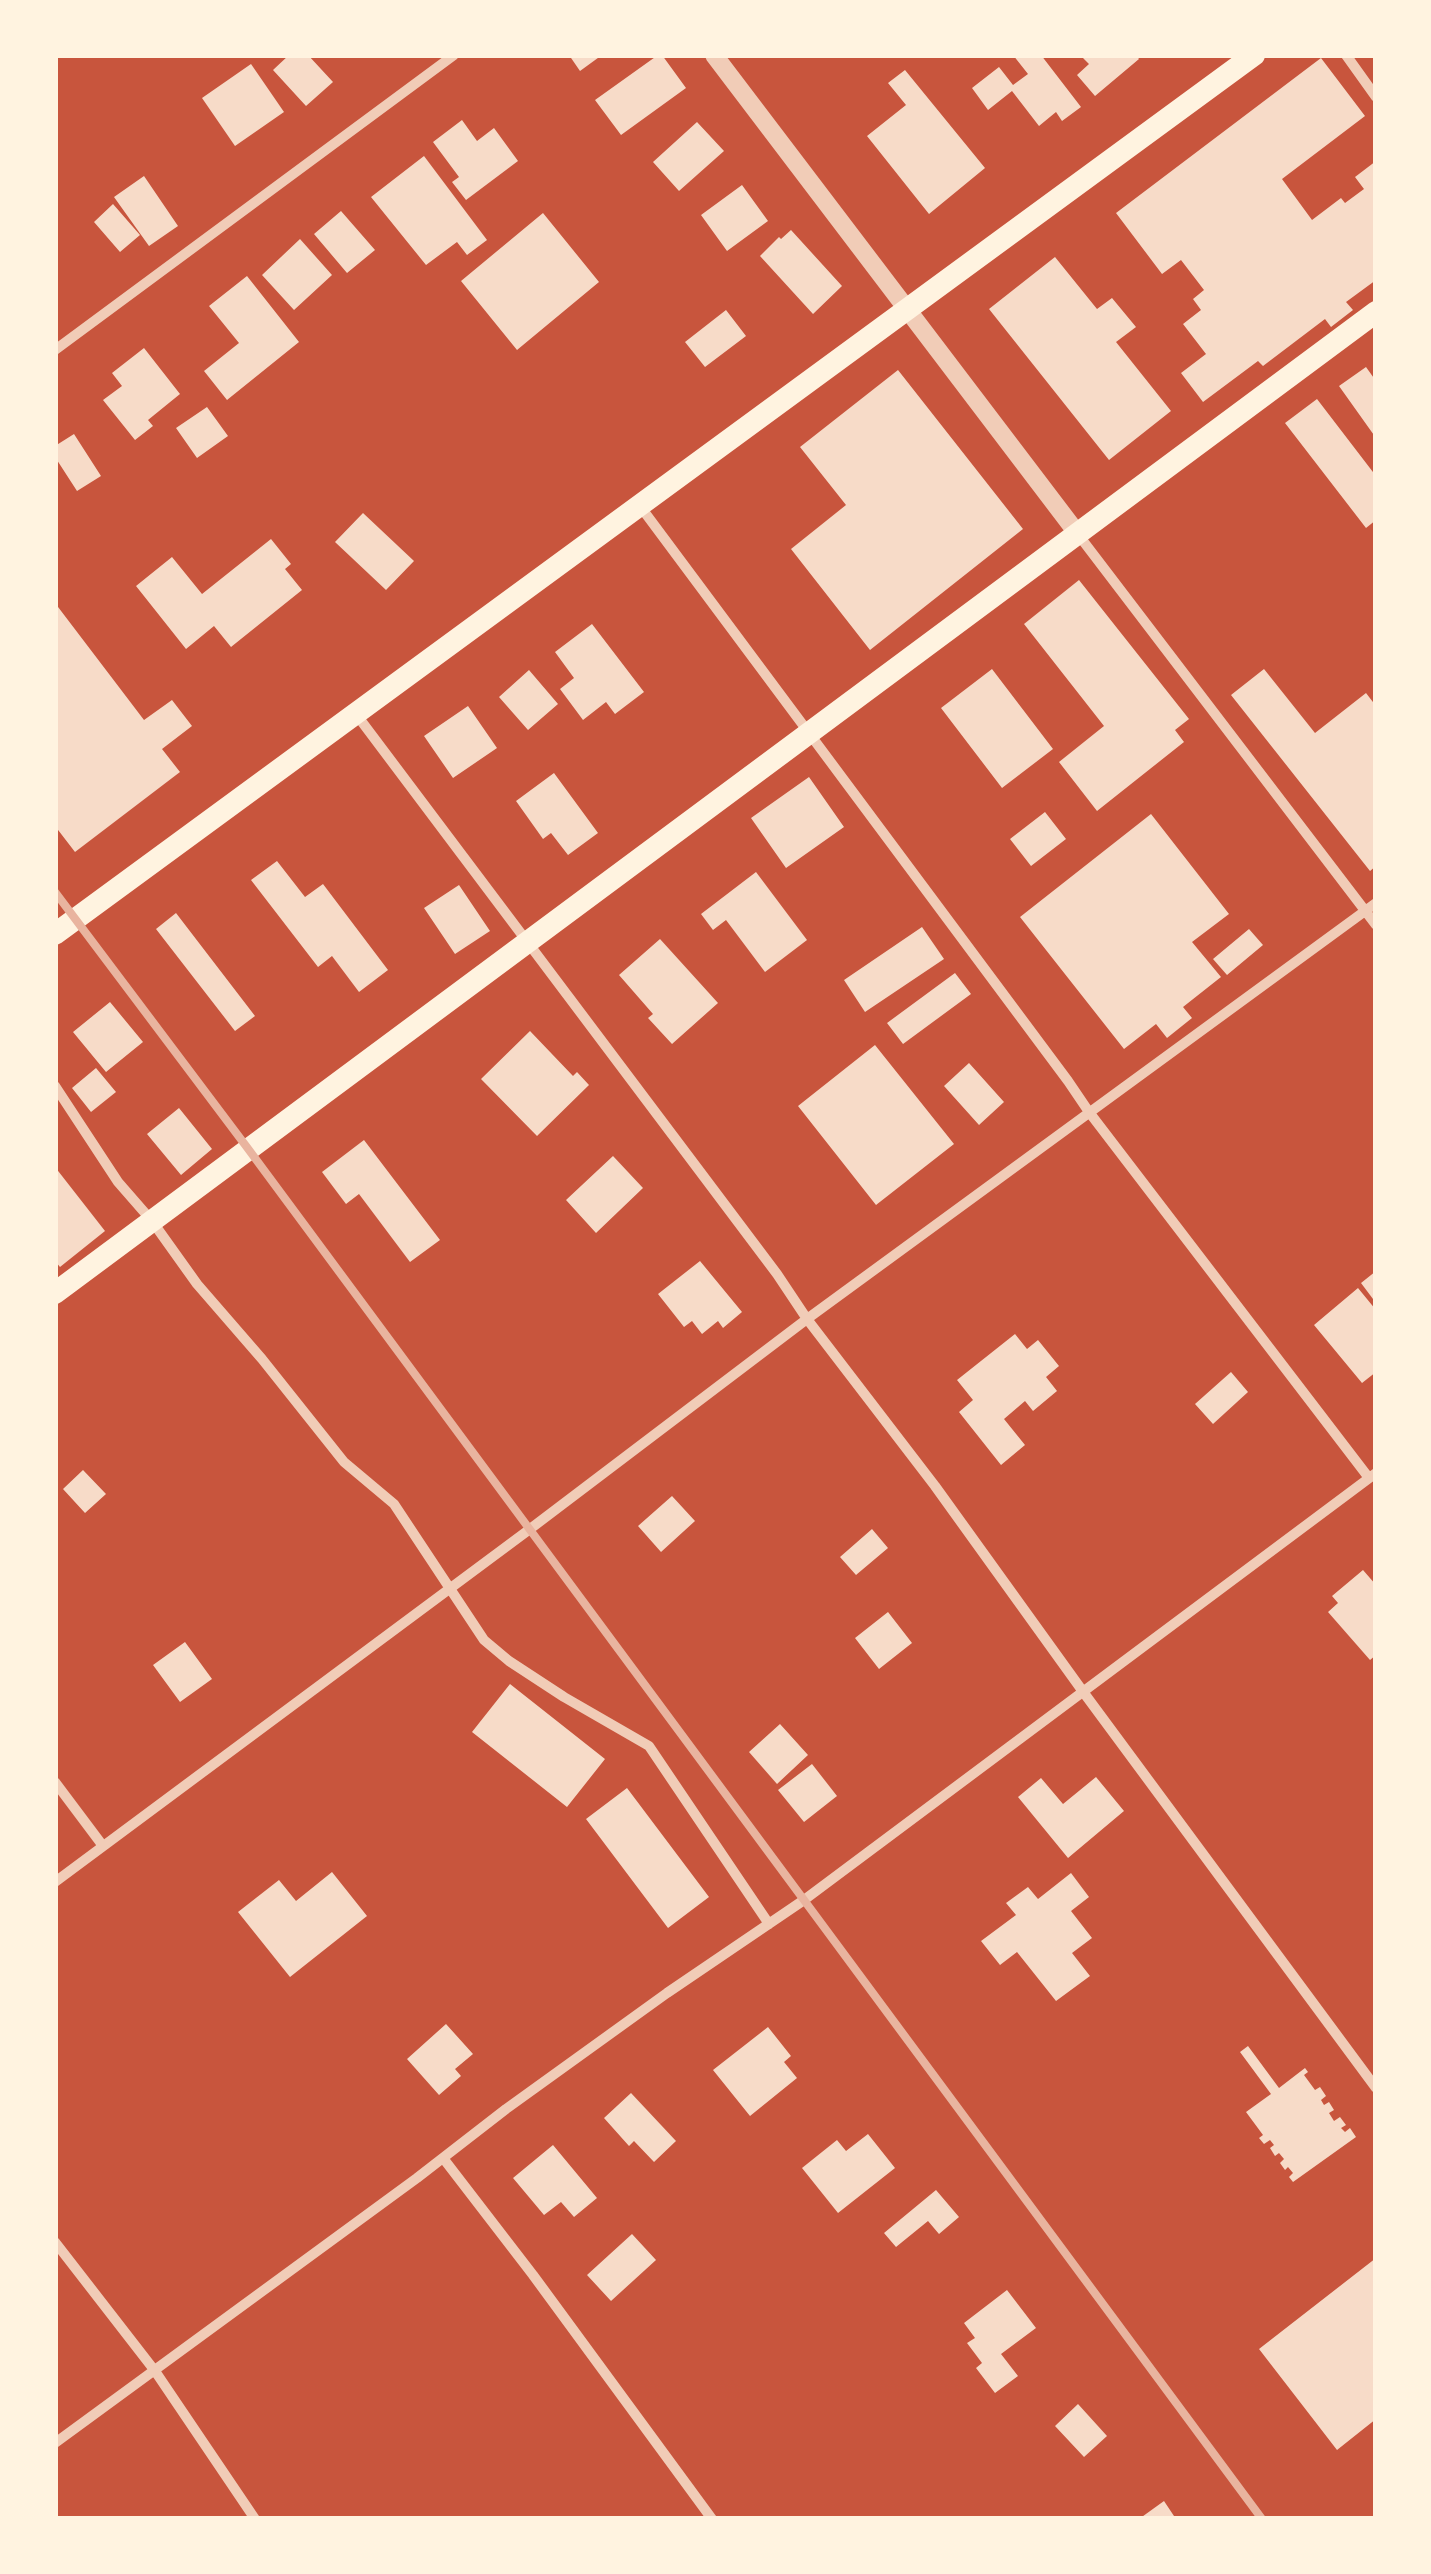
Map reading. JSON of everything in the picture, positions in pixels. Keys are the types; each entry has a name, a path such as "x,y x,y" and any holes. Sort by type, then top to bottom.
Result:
{"main road":[{"path":"55,934 1254,55"},
{"path":"55,1293 1376,312"}],"street":[{"path":"55,350 454,55"},
{"path":"714,55 1077,533 1371,906 1376,926"},
{"path":"1346,55 1376,97"},
{"path":"55,2443 651,2004 804,1900 1372,1476 1089,1112 640,505"},
{"path":"355,713 778,1274 1376,2088"},
{"path":"55,1882 808,1318 1371,906"},
{"path":"55,1086 118,1182 198,1284 344,1462 394,1504 484,1640 564,1698 649,1746 769,1924"},
{"path":"55,1782 103,1846"},
{"path":"442,2158 712,2519"},
{"path":"55,2242 155,2371 255,2519"}],"building":[{"path":"289,55 308,55 333,82 306,106 273,70"},
{"path":"569,55 602,55 580,71"},
{"path":"662,55 686,88 621,135 595,100"},
{"path":"1013,55 1041,55 1081,107 1062,121 1056,112 1039,126 1012,91 988,110 972,88 999,67 1013,85 1028,74"},
{"path":"1136,55 1139,59 1095,96 1077,75 1089,64 1083,58"},
{"path":"1321,58 1365,116 1282,179 1312,220 1341,198 1345,203 1364,189 1355,177 1376,161 1376,280 1346,302 1353,310 1331,327 1325,319 1263,366 1258,361 1203,402 1181,373 1206,354 1183,324 1201,310 1193,299 1204,290 1181,260 1162,274 1116,213"},
{"path":"251,64 284,112 235,146 202,98"},
{"path":"905,70 985,168 929,214 867,136 906,105 888,83"},
{"path":"462,120 477,141 494,128 518,161 466,200 452,182 459,177 433,142"},
{"path":"697,122 724,151 679,191 653,162"},
{"path":"424,156 487,240 467,255 457,242 426,265 371,197"},
{"path":"144,176 178,226 149,246 114,197"},
{"path":"742,185 768,221 727,251 701,215"},
{"path":"113,204 140,235 120,252 94,222"},
{"path":"341,211 375,250 347,273 314,234"},
{"path":"543,213 599,282 517,350 461,281"},
{"path":"791,230 842,286 813,314 760,256"},
{"path":"300,239 332,275 294,310 262,275"},
{"path":"1055,257 1097,309 1112,298 1136,327 1116,342 1171,411 1109,460 989,309"},
{"path":"247,276 299,342 227,400 204,371 239,343 209,306"},
{"path":"726,310 746,336 705,367 685,342"},
{"path":"144,348 180,394 148,420 153,426 135,440 103,400 122,386 112,373"},
{"path":"1366,367 1376,381 1376,438 1339,386"},
{"path":"898,370 1023,529 870,650 791,549 846,505 800,447"},
{"path":"1317,399 1376,476 1376,520 1366,528 1285,423"},
{"path":"207,407 228,436 197,458 176,428"},
{"path":"74,434 101,476 77,491 55,457 55,446"},
{"path":"363,513 414,561 386,590 335,542"},
{"path":"271,539 291,564 285,569 302,590 231,647 214,626 186,649 136,586 172,557 202,594"},
{"path":"1079,580 1189,719 1175,730 1184,742 1097,811 1059,762 1104,726 1024,624"},
{"path":"55,603 144,720 172,700 192,726 162,749 180,772 75,852 55,826"},
{"path":"592,624 644,692 615,714 606,702 583,720 560,689 574,678 555,652"},
{"path":"992,669 1053,749 1002,788 941,708"},
{"path":"1264,669 1315,733 1366,693 1376,706 1376,866 1370,871 1231,695"},
{"path":"529,670 558,704 528,730 499,697"},
{"path":"468,706 497,748 453,778 424,736"},
{"path":"554,773 598,833 568,855 551,833 543,839 516,801"},
{"path":"809,777 844,827 786,868 751,818"},
{"path":"1045,812 1066,839 1031,866 1010,839"},
{"path":"1151,814 1229,914 1192,942 1221,977 1183,1007 1192,1018 1167,1038 1156,1024 1124,1049 1020,917"},
{"path":"277,861 305,897 323,884 388,970 359,992 332,956 318,967 251,880"},
{"path":"756,872 807,940 765,972 726,920 713,930 701,914"},
{"path":"459,885 490,931 455,954 424,908"},
{"path":"176,913 255,1016 235,1031 156,929"},
{"path":"922,927 944,959 865,1012 844,980"},
{"path":"1249,929 1263,945 1227,975 1213,959"},
{"path":"660,939 718,1003 672,1044 648,1018 653,1014 619,975"},
{"path":"955,973 971,994 903,1044 887,1023"},
{"path":"110,1002 143,1042 106,1072 73,1032"},
{"path":"530,1031 573,1076 577,1072 589,1085 537,1136 481,1079"},
{"path":"875,1045 954,1144 876,1205 798,1106"},
{"path":"969,1063 1004,1102 979,1125 944,1086"},
{"path":"96,1068 116,1092 91,1112 72,1088"},
{"path":"179,1108 212,1149 181,1175 147,1134"},
{"path":"364,1140 440,1240 410,1262 359,1194 346,1204 322,1172"},
{"path":"613,1156 643,1188 596,1233 566,1200"},
{"path":"55,1167 105,1231 60,1267 55,1261"},
{"path":"700,1261 742,1312 723,1328 718,1321 702,1334 692,1321 684,1327 658,1294"},
{"path":"1376,1271 1376,1303 1361,1283"},
{"path":"1358,1288 1376,1310 1376,1372 1362,1383 1314,1325"},
{"path":"1015,1334 1027,1349 1038,1340 1059,1366 1046,1377 1057,1391 1033,1411 1025,1401 1004,1419 1025,1445 1001,1465 959,1412 973,1400 957,1380"},
{"path":"1231,1372 1248,1392 1213,1424 1195,1404"},
{"path":"83,1470 106,1494 85,1513 63,1489"},
{"path":"672,1496 695,1521 661,1552 638,1526"},
{"path":"872,1529 888,1548 856,1575 840,1557"},
{"path":"1363,1570 1376,1585 1376,1655 1370,1660 1328,1612 1338,1603 1332,1596"},
{"path":"888,1612 912,1643 879,1669 855,1638"},
{"path":"185,1642 212,1679 180,1702 153,1665"},
{"path":"510,1684 605,1759 567,1807 472,1732"},
{"path":"780,1724 808,1755 777,1784 749,1752"},
{"path":"812,1764 837,1796 804,1822 778,1790"},
{"path":"1096,1777 1124,1811 1068,1858 1018,1797 1041,1778 1063,1804"},
{"path":"627,1788 709,1897 668,1928 586,1819"},
{"path":"332,1872 367,1916 290,1977 238,1912 279,1880 296,1901"},
{"path":"1071,1873 1089,1897 1071,1911 1092,1938 1072,1953 1090,1976 1056,2001 1017,1952 1000,1965 981,1941 1016,1915 1006,1903 1028,1887 1038,1899"},
{"path":"446,2024 473,2054 455,2069 461,2076 439,2095 407,2059"},
{"path":"768,2027 791,2056 784,2062 797,2078 750,2116 713,2070"},
{"path":"1248,2046 1279,2088 1305,2068 1308,2072 1304,2075 1315,2090 1320,2087 1326,2096 1321,2100 1324,2105 1329,2102 1334,2110 1329,2113 1334,2121 1340,2117 1346,2125 1341,2128 1345,2132 1350,2128 1356,2137 1293,2182 1289,2177 1293,2173 1280,2163 1284,2159 1279,2153 1275,2156 1270,2140 1264,2144 1259,2138 1263,2135 1246,2112 1271,2094 1240,2052"},
{"path":"631,2093 676,2141 654,2162 634,2141 629,2146 604,2118"},
{"path":"868,2134 895,2168 838,2213 802,2168 837,2140 846,2151"},
{"path":"553,2145 597,2198 574,2217 561,2202 544,2215 513,2178"},
{"path":"936,2190 959,2217 939,2234 928,2221 896,2247 884,2233"},
{"path":"632,2234 656,2260 611,2301 587,2275"},
{"path":"1376,2258 1376,2419 1337,2450 1259,2349"},
{"path":"1007,2290 1036,2328 1001,2354 1018,2376 995,2393 976,2368 982,2363 967,2343 975,2338 964,2323"},
{"path":"1078,2404 1107,2436 1084,2457 1055,2426"},
{"path":"1164,2501 1176,2519 1139,2519"}],"railway":[{"path":"55,892 1262,2519"}]}
